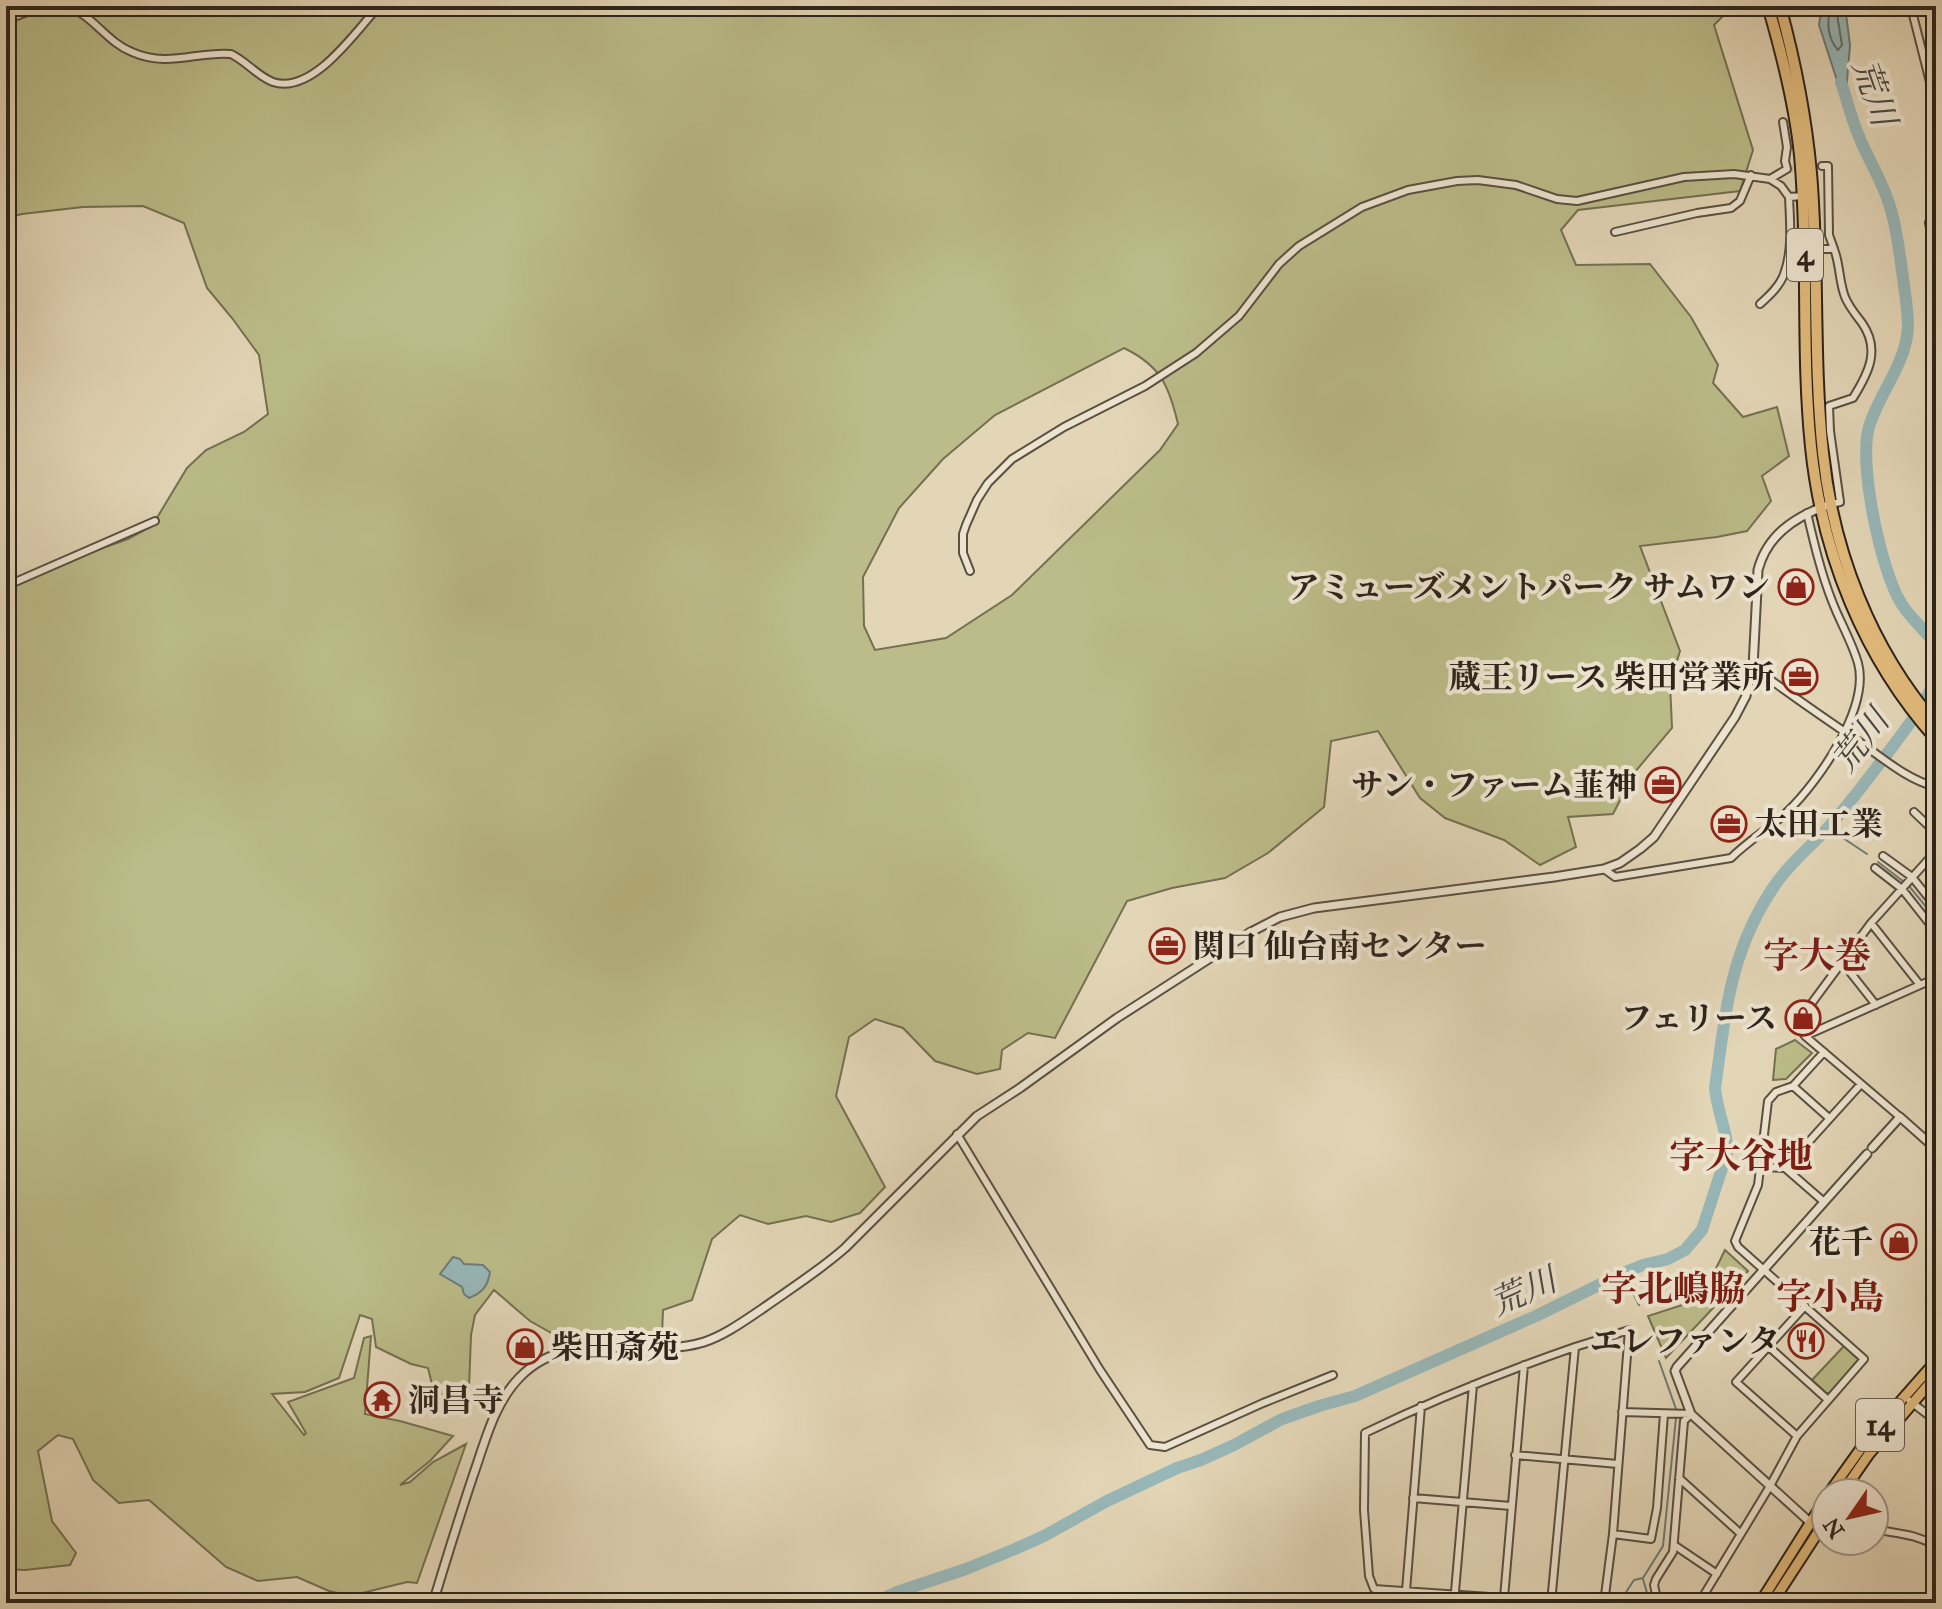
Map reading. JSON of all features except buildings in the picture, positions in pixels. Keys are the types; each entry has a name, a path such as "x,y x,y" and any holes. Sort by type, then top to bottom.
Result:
{"highway":[{"name":"4","path":"1768,6 1793,107 1799,152 1811,448 1826,506 1836,566 1862,628 1896,687 1936,739"},
{"name":"4","path":"1780,6 1802,100 1811,175 1826,506 1862,605 1899,674 1936,724"}],"main road":[{"name":"14","path":"1853,1477 1936,1361"},
{"name":"14","path":"1840,1477 1855,1454 1936,1376"},
{"path":"1764,1603 1765,1595 1810,1525"},
{"path":"1772,1603 1810,1545"}],"street":[{"path":"6,20 35,9 63,6 83,14 111,39 133,53 176,60 231,54 264,78 281,83 296,82 314,74 379,6"},
{"path":"1919,6 1913,15 1936,106"},
{"path":"1770,179 1787,169 1783,122"},
{"path":"433,1603 498,1407 519,1377 546,1358 565,1350 585,1347 670,1347 692,1345 717,1337 823,1267 977,1116 1117,1018 1249,933 1280,917 1314,908 1604,869 1620,863 1654,837 1746,696 1753,667 1761,556 1781,529 1807,513 1840,502 1829,406 1853,398 1872,357 1871,340 1844,296 1829,235 1828,166 1822,166"},
{"path":"970,571 963,553 966,525 988,483 1012,459 1064,427 1145,386 1196,353 1239,316 1279,264 1299,246 1362,207 1389,195 1457,181 1478,180 1516,185 1557,199 1577,201 1684,177 1734,174 1770,179 1781,186 1789,197 1790,228 1784,276 1760,304"},
{"path":"1615,232 1731,208 1740,201 1751,175"},
{"path":"1789,197 1803,196"},
{"path":"1936,221 1929,223 1936,256"},
{"path":"1815,249 1834,249"},
{"path":"1604,869 1615,877 1731,858 1787,812 1828,763 1852,716 1860,674 1858,661 1832,601 1807,513"},
{"path":"6,586 155,521"},
{"path":"1753,667 1891,763 1922,783 1936,787"},
{"path":"1914,812 1936,833"},
{"path":"1936,851 1871,923 1797,1023 1805,1036 1936,1149"},
{"path":"1883,856 1912,878 1936,907"},
{"path":"1875,868 1903,888 1936,932"},
{"path":"1871,923 1920,985"},
{"path":"1842,962 1876,1005"},
{"path":"1805,1036 1936,978"},
{"path":"1699,1603 1797,1436 1864,1359 1738,1247 1735,1241 1758,1185 1768,1101 1776,1092 1793,1086 1824,1052"},
{"path":"1785,1168 1861,1084"},
{"path":"1793,1086 1829,1118"},
{"path":"1810,1522 1691,1414 1675,1371 1900,1117"},
{"path":"957,1134 1100,1370 1150,1445 1165,1447 1333,1375"},
{"path":"1760,1167 1785,1168 1823,1201"},
{"path":"1797,1436 1736,1382 1805,1306"},
{"path":"1524,1365 1504,1598 1454,1599 1374,1589 1369,1576 1364,1510 1365,1433 1421,1406 1524,1365 1629,1330 1613,1534 1604,1603"},
{"path":"1768,1346 1828,1400"},
{"path":"1551,1603 1575,1347"},
{"path":"1454,1599 1473,1385"},
{"path":"1909,1399 1936,1421"},
{"path":"1406,1591 1421,1406"},
{"path":"1622,1412 1691,1414"},
{"path":"1613,1534 1651,1539 1657,1508 1664,1414"},
{"path":"1664,1603 1657,1599 1654,1585 1673,1552 1684,1421 1691,1414"},
{"path":"1515,1455 1618,1464"},
{"path":"1679,1478 1741,1534"},
{"path":"1413,1498 1511,1506"},
{"path":"1890,1532 1898,1531 1936,1546"},
{"path":"1674,1545 1717,1574"},
{"path":"1630,1603 1632,1600 1638,1603"},
{"path":"6,1602 12,1603"}],"green space":[{"path":"6,6 1733,6 1714,25 1753,150 1740,191 1578,210 1561,230 1576,265 1650,264 1691,317 1718,365 1713,383 1743,417 1777,407 1789,456 1762,476 1771,501 1747,531 1640,546 1680,651 1670,683 1672,728 1634,773 1613,814 1568,817 1576,847 1540,865 1504,840 1445,818 1420,798 1378,731 1331,741 1324,807 1268,853 1225,878 1127,901 1055,1038 1028,1033 1002,1050 1000,1069 977,1074 935,1061 903,1028 875,1019 849,1037 836,1096 885,1187 860,1213 831,1222 806,1216 768,1224 740,1215 712,1239 692,1300 663,1310 662,1335 555,1335 530,1321 494,1290 475,1315 469,1388 435,1396 428,1368 411,1364 376,1347 372,1319 360,1315 339,1378 305,1392 272,1394 304,1435 306,1433 288,1402 354,1378 364,1338 371,1336 365,1414 453,1436 430,1461 400,1485 410,1482 433,1462 466,1444 417,1583 407,1582 350,1596 297,1577 258,1581 226,1567 149,1500 119,1503 93,1480 73,1439 58,1435 38,1451 52,1521 76,1553 70,1565 6,1569 6,582 128,539 152,526 187,468 206,450 244,432 268,414 259,355 207,288 184,223 143,206 83,207 6,218","holes":["1124,348 1137,355 1162,378 1178,424 1160,450 1012,595 946,638 875,650 864,626 863,577 899,508 943,459 995,415"]},
{"path":"6,258 15,291 10,341 6,344"},
{"path":"1795,1040 1812,1053 1786,1079 1773,1080 1776,1049"},
{"path":"1725,1250 1748,1271 1666,1358 1648,1316 1701,1299"},
{"path":"1844,1346 1858,1362 1830,1393 1826,1393 1812,1380"}],"water":[{"path":"1822,6 1845,6 1850,45 1845,105 1819,25"},
{"path":"453,1257 464,1264 483,1265 490,1272 486,1285 477,1294 469,1298 462,1287 440,1274"}],"waterway":[{"name":"荒川","path":"1841,82 1858,134 1883,187 1895,225 1908,314 1903,353 1874,414 1866,444 1873,516 1893,588 1904,608 1936,645"},
{"name":"荒川","path":"874,1603 1015,1549 1107,1501 1234,1445 1282,1419 1355,1396 1536,1316 1623,1273 1668,1259 1685,1250 1702,1230 1728,1150 1715,1088 1732,983 1748,934 1780,877 1825,831 1858,791 1915,716 1936,678"},
{"path":"1828,828 1867,854"},
{"path":"1878,862 1904,882"},
{"path":"1909,886 1936,919"},
{"path":"1623,1273 1639,1305"},
{"path":"1619,1603 1634,1580 1643,1578 1663,1546 1676,1409 1659,1361"},
{"path":"1643,1579 1653,1603"}],"tunnel":[{"path":"1787,169 1822,166"}],"place":[{"name":"アミューズメントパーク サムワン","path":"1796,587"},
{"name":"蔵王リース 柴田営業所","path":"1800,677"},
{"name":"サン・ファーム韮神","path":"1663,785"},
{"name":"太田工業","path":"1729,824"},
{"name":"関口 仙台南センター","path":"1167,946"},
{"name":"フェリース","path":"1803,1018"},
{"name":"花千","path":"1899,1242"},
{"name":"エレファンタ","path":"1806,1341"},
{"name":"柴田斎苑","path":"525,1347"},
{"name":"洞昌寺","path":"382,1400"}],"district":[{"name":"字大巻","path":"1817,955"},
{"name":"字大谷地","path":"1741,1155"},
{"name":"字北嶋脇","path":"1673,1288"},
{"name":"字小島","path":"1830,1296"}]}
